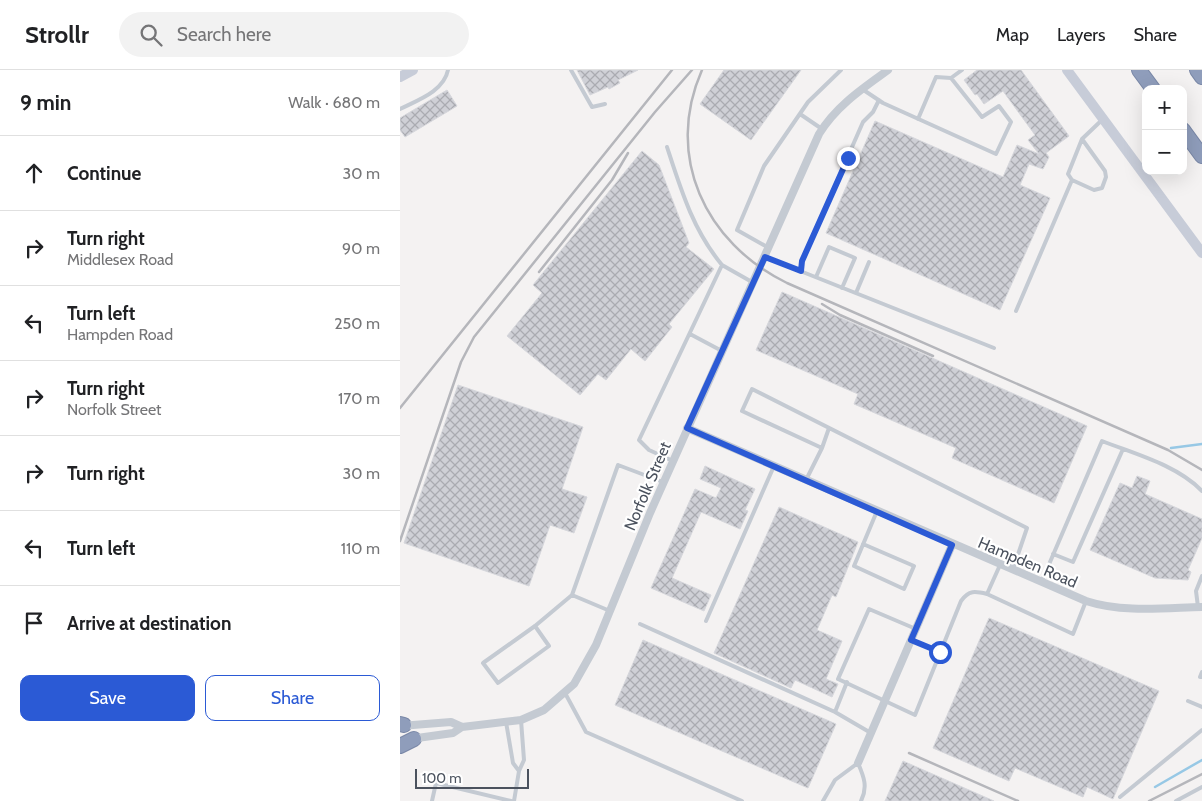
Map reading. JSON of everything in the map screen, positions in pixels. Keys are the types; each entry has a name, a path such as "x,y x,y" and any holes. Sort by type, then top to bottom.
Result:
{"highway":[{"path":"1139,70 1150,85"},
{"path":"1197,70 1202,77"},
{"path":"1187,135 1202,156"},
{"path":"400,746 407,740"}],"street":[{"path":"400,77 413,70"},
{"path":"1067,70 1202,253"},
{"name":"Norfolk Street","path":"407,740 453,733 462,727 521,720 544,710 574,684 587,664 687,428 822,129 827,121 883,71"},
{"name":"Hampden Road","path":"687,428 952,545 1100,606 1127,608 1200,607"},
{"path":"858,763 952,545"},
{"name":"Norfolk Street","path":"401,725 451,722 462,727"}],"lane":[{"path":"400,109 430,93 446,80 448,70"},
{"path":"572,70 592,107 605,104"},
{"path":"769,248 737,230 764,166 808,102 841,70"},
{"path":"918,119 936,77 950,78 962,70"},
{"path":"862,89 879,100 918,119 996,154 1011,122 999,106 982,117 950,78"},
{"path":"801,271 802,261 863,122 873,112 879,100"},
{"path":"800,114 822,129"},
{"path":"1082,139 1105,171 1106,177 1102,188 1094,190 1072,180 1068,174 1082,139 1103,119"},
{"path":"667,147 690,216 707,247 722,265 753,283"},
{"path":"1016,311 1072,180"},
{"path":"816,277 829,247 855,258 842,288"},
{"path":"765,257 994,348"},
{"path":"856,293 868,262"},
{"path":"673,461 649,450 640,440 722,265"},
{"path":"690,334 722,351"},
{"path":"822,448 742,411 752,390 1028,528 1012,570"},
{"path":"806,480 822,448 829,428"},
{"path":"1041,583 1102,441 1158,463 1196,484 1202,491"},
{"path":"1053,554 1074,562 1123,449"},
{"path":"535,626 550,646 498,683 483,663 535,626 572,595 618,465 664,482"},
{"path":"706,621 774,466"},
{"path":"863,544 914,566 904,589 854,566 863,544 877,511"},
{"path":"987,594 1000,565"},
{"path":"1200,607 1196,591 1202,576"},
{"path":"916,629 868,610 838,679 915,715 965,594 976,591 987,594 1073,634 1086,601"},
{"path":"572,595 610,611"},
{"path":"640,624 835,712 871,733"},
{"path":"911,640 940,652"},
{"path":"1202,672 1200,677 1202,678"},
{"path":"835,712 847,682"},
{"path":"565,693 586,732 742,801"},
{"path":"1188,701 1202,708"},
{"path":"432,801 436,783 498,796 512,801 519,770 524,760 521,720"},
{"path":"506,722 513,763 519,770"},
{"path":"1120,796 1202,730"},
{"path":"823,801 835,780 858,763 865,780 865,790 861,801"},
{"path":"1176,801 1202,788"},
{"path":"496,801 498,796"}],"building":[{"path":"577,70 638,70 618,80 620,83 609,89 608,87 590,95"},
{"path":"724,70 801,70 751,140 700,104"},
{"path":"977,70 1021,70 1069,136 1046,153 1049,157 1043,169 1029,164 1020,185 1050,198 1000,310 826,233 875,121 1003,177 1017,145 1039,154 1028,140 1035,135 1003,91 984,104 977,94 975,95 964,80"},
{"path":"447,90 457,106 405,137 400,130 400,118"},
{"path":"642,151 659,165 689,243 686,247 714,269 669,324 672,327 645,361 631,349 606,380 598,374 580,395 507,336 542,293 533,285"},
{"path":"782,292 1087,426 1054,503 952,458 956,448 854,404 858,394 756,350"},
{"path":"458,385 583,427 562,489 587,497 574,533 550,525 529,586 404,543"},
{"path":"705,466 755,489 745,510 748,511 740,529 701,512 672,578 711,595 704,611 651,588 695,489 716,498 721,488 700,479"},
{"path":"1137,476 1150,481 1145,494 1202,519 1202,538 1188,570 1191,572 1188,580 1155,578 1090,550 1120,483 1132,488"},
{"path":"779,507 858,542 836,597 832,595 817,630 842,641 826,679 838,684 832,697 795,680 791,688 714,653"},
{"path":"989,618 1159,691 1113,799 1087,787 1083,797 1015,768 1009,781 933,748"},
{"path":"643,640 836,724 808,788 615,705"},
{"path":"903,761 994,801 885,801"}],"waterway":[{"path":"1171,448 1202,444"},
{"path":"1155,787 1202,760"}],"railway":[{"path":"400,408 672,70"},
{"path":"400,541 461,362 474,337 655,112 692,70"},
{"path":"702,70 691,102 688,134 691,165 699,194 714,221 734,245 758,266 787,283 1168,450 1202,470"},
{"path":"539,272 612,180 628,153"},
{"path":"822,304 840,315 933,356"},
{"path":"909,753 1018,801"},
{"path":"1149,801 1202,774"}],"route":[{"path":"848,158 802,261 801,271 765,257 687,428 952,545 911,640 940,652"}]}
